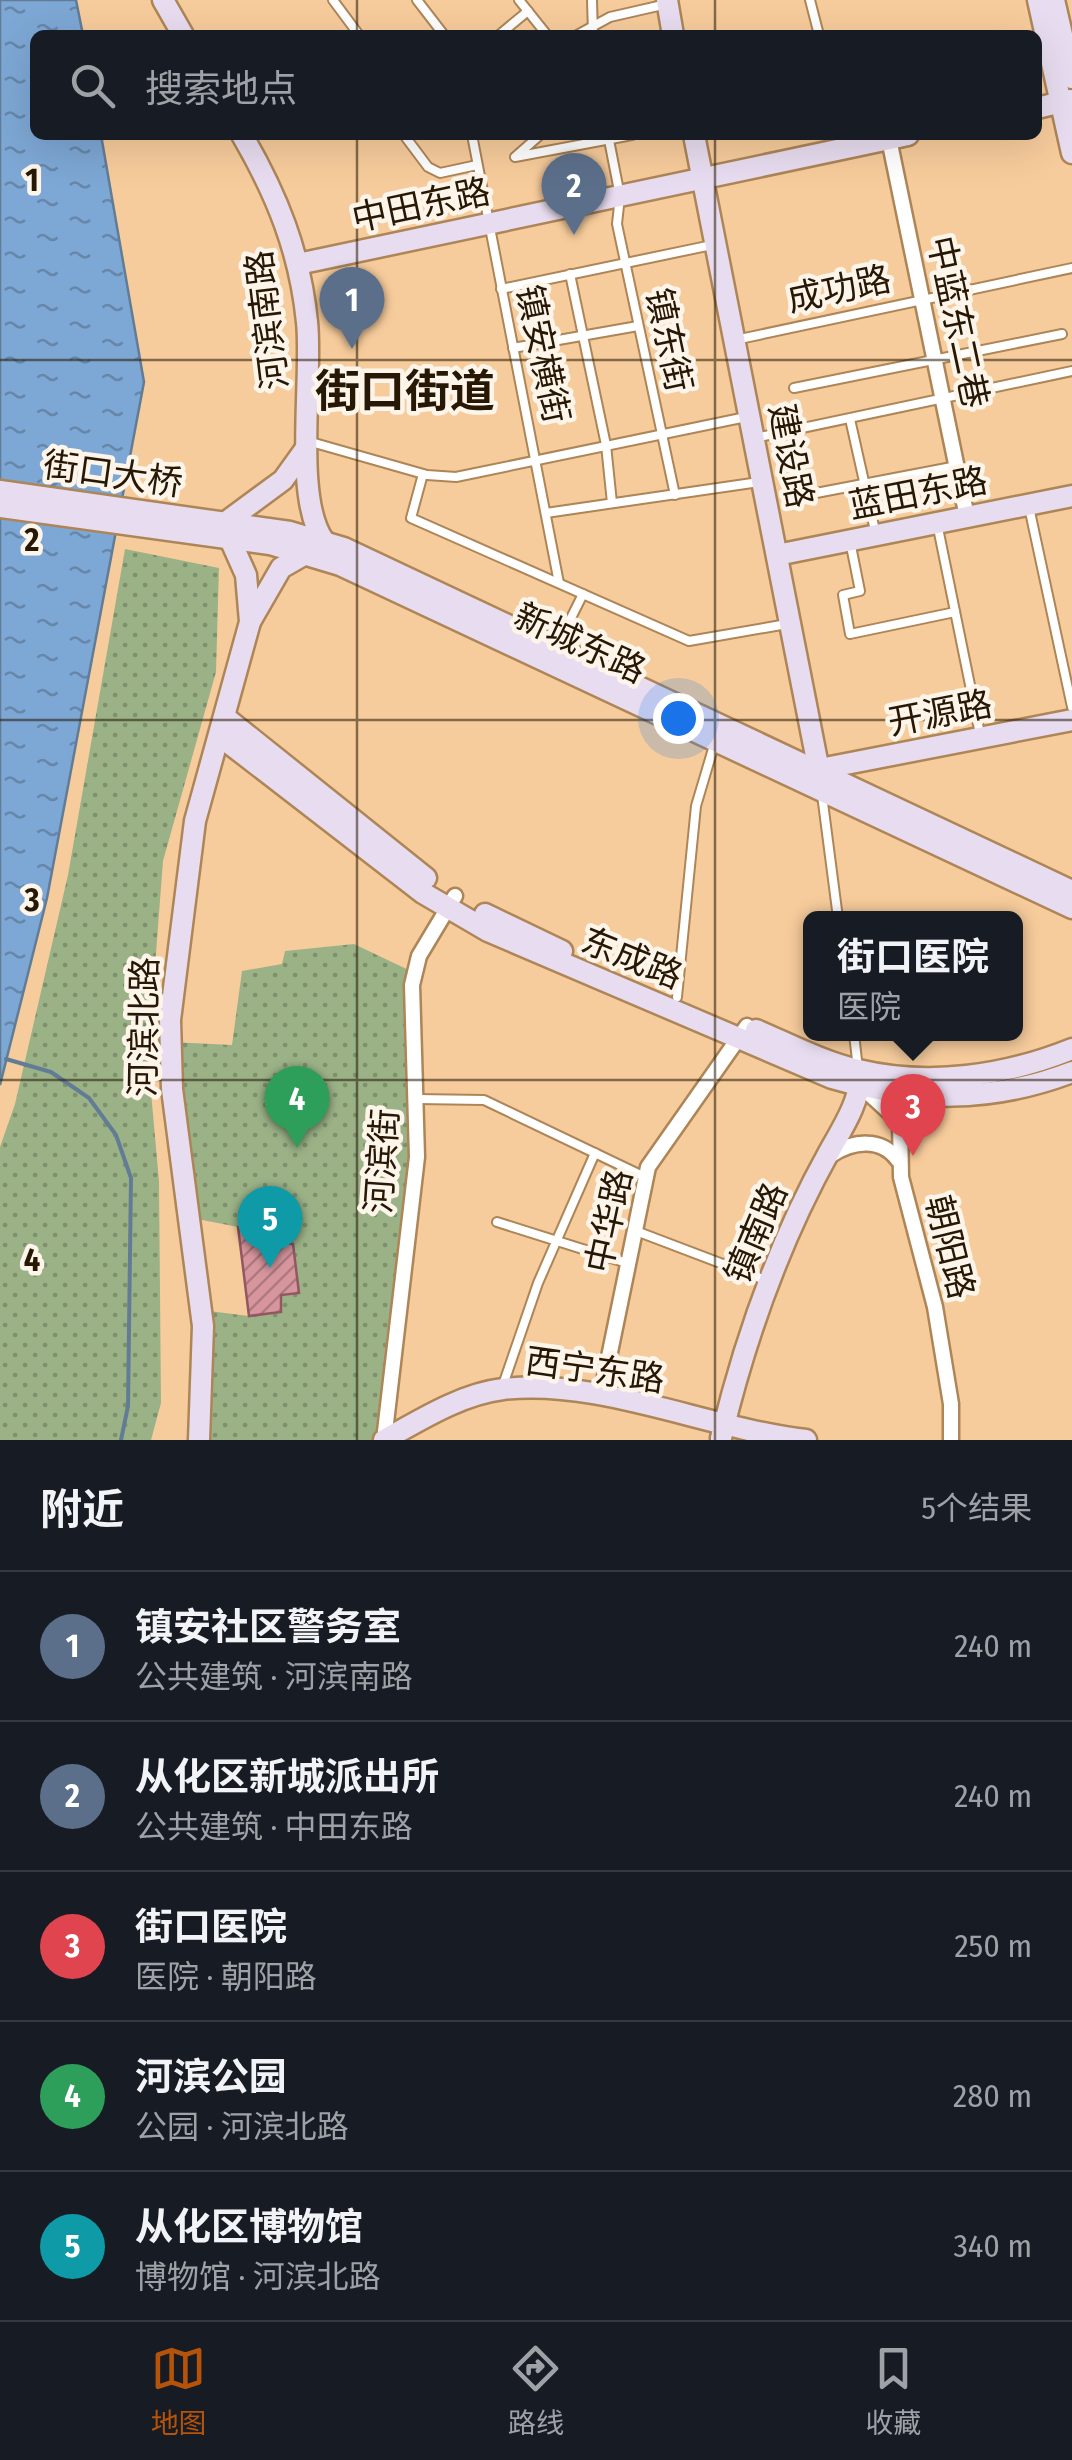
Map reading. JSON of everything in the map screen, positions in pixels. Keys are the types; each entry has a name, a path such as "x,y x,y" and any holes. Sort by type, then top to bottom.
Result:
{"street":[{"path":"163,0 179,30"},
{"path":"1052,0 1042,39 1066,101 1072,154"},
{"path":"1052,0 1072,78"},
{"path":"667,2 672,30"},
{"name":"河滨南路","path":"245,140 280,204 298,264 311,383 306,445 316,547"},
{"name":"建设路","path":"695,140 821,779"},
{"name":"中蓝东二巷","path":"899,140 922,300 967,517"},
{"name":"中田东路","path":"298,264 704,178 842,142"},
{"path":"222,529 283,480 306,445"},
{"name":"街口大桥","path":"0,491 222,529"},
{"name":"蓝田东路","path":"778,555 1072,496"},
{"name":"街口大桥","path":"0,507 222,529"},
{"name":"新城东路","path":"222,529 316,547 556,646 1072,908"},
{"name":"河滨北路","path":"222,529 246,575 250,622"},
{"name":"新城东路","path":"316,547 715,742 821,779 1072,891"},
{"name":"河滨北路","path":"199,1440 203,1326 172,1089 170,1020 195,821 250,622 282,568 316,547"},
{"name":"开源路","path":"821,779 1072,720"},
{"name":"东成路","path":"223,727 452,902 521,949 743,1031"},
{"name":"东成路","path":"452,902 677,998 804,1067 928,1098 1015,1089 1072,1072"},
{"name":"河滨街","path":"384,1440 416,1157 412,985 419,956 452,902"},
{"name":"中华路","path":"601,1396 645,1177 659,1146 743,1031"},
{"name":"东成路","path":"859,1078 986,1074 1072,1049"},
{"name":"镇南路","path":"722,1433 792,1218 826,1158 859,1078"},
{"name":"朝阳路","path":"859,1078 900,1122 898,1160 935,1306 951,1404 951,1440"},
{"path":"826,1158 850,1143 890,1149 898,1160"},
{"name":"西宁东路","path":"384,1440 446,1407 502,1389 601,1396 722,1433 806,1440"}],"lane":[{"path":"333,0 354,30"},
{"path":"416,0 440,30"},
{"path":"519,0 543,30"},
{"path":"592,0 592,30"},
{"path":"810,0 818,30"},
{"path":"595,30 667,2"},
{"path":"505,30 528,11"},
{"path":"408,140 428,167 440,173 478,165"},
{"name":"镇安横街","path":"473,140 536,458 750,416"},
{"path":"535,140 515,158 596,140"},
{"name":"镇东街","path":"610,140 620,196 616,211 625,263 675,495"},
{"path":"501,289 716,244"},
{"name":"成功路","path":"735,340 1072,268"},
{"path":"570,274 606,445 612,503"},
{"path":"514,348 638,326"},
{"path":"794,388 1062,334"},
{"path":"754,438 1072,372"},
{"path":"850,418 876,535"},
{"path":"306,445 423,474 483,474 536,458 559,583"},
{"path":"811,494 957,466"},
{"path":"423,474 411,518 690,642 791,623"},
{"path":"546,513 763,482"},
{"path":"1028,505 1072,708"},
{"path":"937,523 981,739"},
{"path":"850,540 860,592 843,596 850,634 956,612"},
{"path":"556,646 583,594"},
{"path":"677,998 696,806 715,742"},
{"path":"821,779 837,911"},
{"path":"855,1041 859,1078"},
{"path":"417,1099 484,1100 645,1177"},
{"path":"502,1389 520,1329 554,1243 596,1152"},
{"path":"498,1222 554,1243 630,1264"},
{"path":"636,1230 770,1282"}],"green space":[{"path":"125,549 219,568 216,672 163,861 148,1059 159,1181 161,1403 151,1440 0,1440 0,1147 15,1104 68,875"},
{"path":"354,944 415,973 418,1110 384,1440 198,1440 201,1310 249,1316 281,1312 281,1295 299,1292 293,1244 275,1242 272,1225 238,1227 187,1217 170,1042 232,1045 242,971 282,964 285,951"}],"water":[{"path":"0,0 76,0 82,30 30,30 30,140 102,140 144,382 47,898 0,1085"}],"building":[{"path":"272,1225 275,1242 293,1244 299,1293 281,1295 281,1312 249,1316 238,1227"}],"waterway":[{"path":"6,1059 51,1072 89,1098 116,1135 131,1178 128,1406 121,1440"}],"place":[{"name":"从化区新城派出所","path":"574,235"},
{"name":"镇安社区警务室","path":"352,349"},
{"name":"河滨公园","path":"297,1148"},
{"name":"街口医院","path":"913,1156"},
{"name":"从化区博物馆","path":"270,1268"}],"district":[{"name":"街口街道","path":"405,392"}]}
